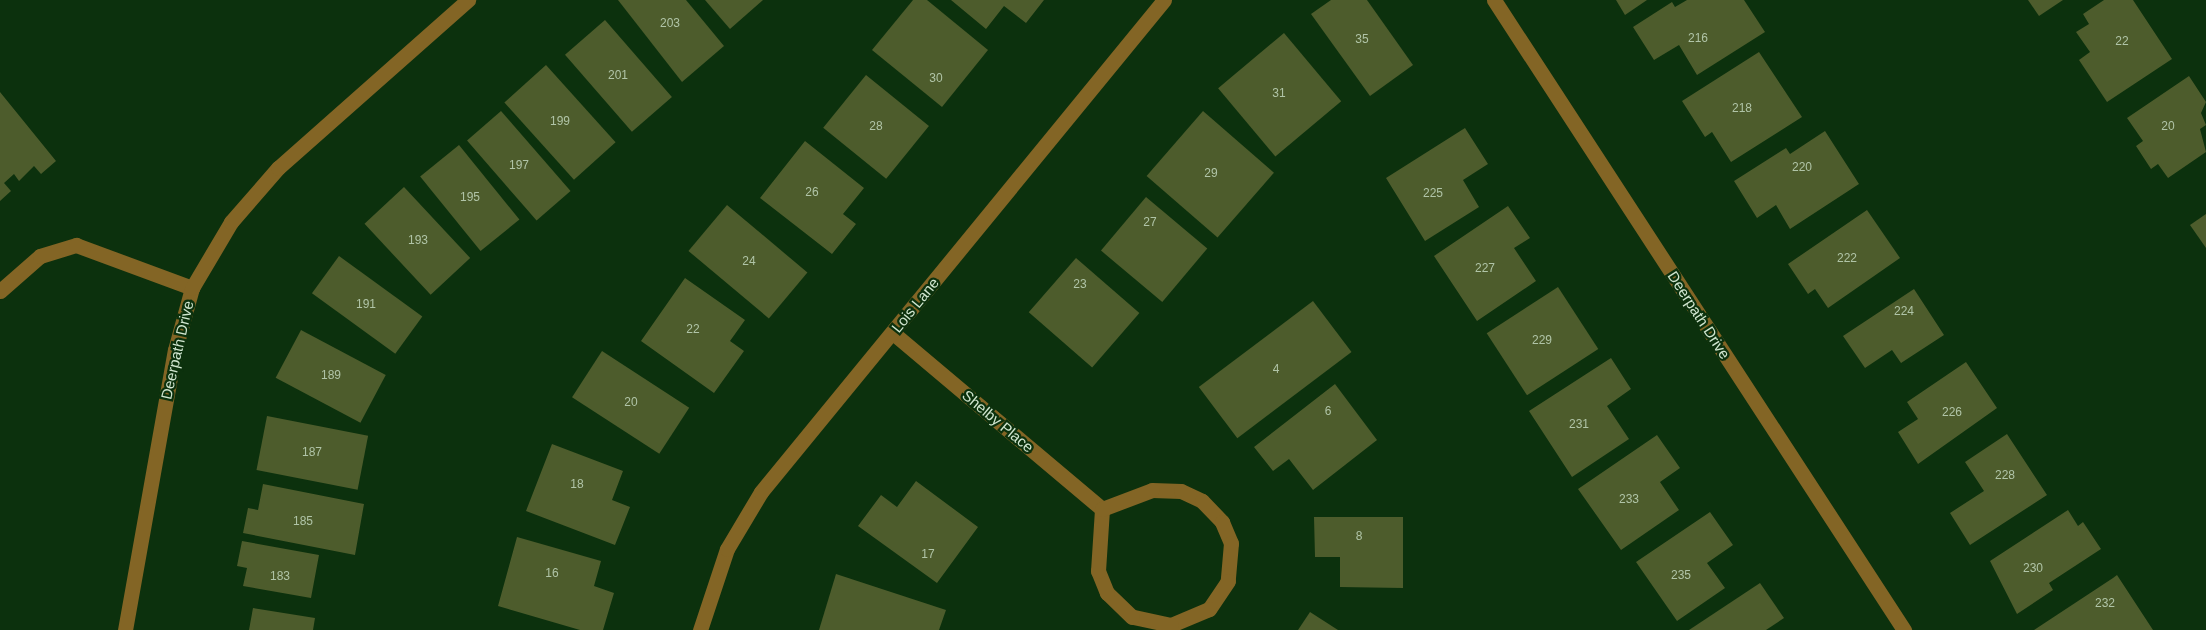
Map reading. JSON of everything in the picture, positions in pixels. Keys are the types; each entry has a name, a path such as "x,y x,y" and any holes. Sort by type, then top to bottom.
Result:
{"street":[{"name":"Deerpath Drive","path":"124,630 175,350 192,288 231,222 278,168 468,0"},
{"name":"Lois Lane","path":"700,630 727,549 761,492 1164,0"},
{"name":"Deerpath Drive","path":"1494,0 1904,630"},
{"path":"0,291 40,256 76,245 192,288"},
{"name":"Shelby Place","path":"892,333 1102,509"},
{"path":"1152,490 1181,491 1202,501 1222,522 1233,558 1228,581 1209,609 1186,621 1154,625 1132,617 1107,593 1096,559 1102,509 1152,490"}],"building":[{"path":"618,0 686,0 724,46 682,82"},
{"path":"705,0 763,0 730,29"},
{"path":"913,0 927,0 988,50 942,107 872,50"},
{"path":"951,0 1044,0 1026,23 1004,6 986,29"},
{"path":"1331,0 1367,0 1413,65 1370,96 1311,14"},
{"path":"1616,0 1647,0 1625,15"},
{"path":"1687,0 1744,0 1765,32 1697,75 1679,45 1654,60 1633,27 1672,2 1675,7"},
{"path":"2028,0 2063,0 2039,16"},
{"path":"2104,0 2133,0 2172,59 2107,102 2079,60 2090,52 2076,32 2089,24 2083,14"},
{"path":"605,20 672,97 632,132 565,55"},
{"path":"1284,33 1341,101 1275,156 1218,88"},
{"path":"1759,52 1802,117 1731,162 1712,132 1705,137 1682,101"},
{"path":"546,65 616,142 574,180 504,102"},
{"path":"866,75 929,126 886,179 823,128"},
{"path":"2189,76 2206,102 2201,113 2206,125 2200,129 2206,152 2168,178 2158,164 2151,169 2136,146 2143,141 2127,118"},
{"path":"0,92 56,161 41,174 34,166 19,181 14,174 4,183 11,191 0,201"},
{"path":"501,111 571,191 537,221 467,141"},
{"path":"1203,111 1274,173 1218,238 1147,176"},
{"path":"1465,128 1488,164 1463,180 1479,207 1425,241 1386,178"},
{"path":"1825,131 1859,184 1790,229 1776,205 1757,218 1734,181 1786,148 1790,154"},
{"path":"805,141 864,188 843,214 856,224 832,254 760,198"},
{"path":"459,145 519,220 481,251 420,176"},
{"path":"404,187 470,258 431,295 365,224"},
{"path":"1146,197 1207,248 1162,302 1101,251"},
{"path":"727,205 807,272 769,318 688,251"},
{"path":"1508,206 1530,238 1514,248 1536,281 1477,321 1434,256"},
{"path":"1867,210 1900,258 1828,308 1815,289 1808,294 1788,264"},
{"path":"2206,214 2206,248 2190,225"},
{"path":"339,256 422,317 395,354 312,293"},
{"path":"1076,258 1139,313 1092,367 1029,312"},
{"path":"685,278 745,320 730,341 744,351 714,393 641,341"},
{"path":"1558,287 1598,349 1527,395 1487,333"},
{"path":"1914,289 1944,335 1901,363 1892,350 1865,368 1843,336"},
{"path":"1313,301 1352,352 1237,438 1199,387"},
{"path":"301,330 386,375 360,423 276,378"},
{"path":"602,351 689,408 659,454 572,397"},
{"path":"1611,358 1631,389 1607,406 1629,439 1572,477 1529,411"},
{"path":"1966,362 1997,408 1918,464 1898,432 1918,419 1907,402"},
{"path":"1335,384 1377,440 1313,490 1289,459 1273,471 1254,447"},
{"path":"267,416 368,436 358,490 257,470"},
{"path":"2007,434 2047,495 1970,545 1950,513 1984,491 1965,462"},
{"path":"1657,435 1680,468 1660,482 1679,510 1621,550 1578,489"},
{"path":"552,444 623,471 612,500 630,507 615,545 526,511"},
{"path":"916,481 978,527 937,583 858,526 881,495 897,507"},
{"path":"263,484 364,504 355,555 243,533 248,508 258,510"},
{"path":"2068,510 2078,526 2083,522 2101,549 2049,583 2053,590 2017,614 1990,561"},
{"path":"1710,512 1733,545 1707,563 1725,588 1677,621 1636,562"},
{"path":"1314,517 1403,517 1403,588 1340,587 1340,557 1315,557"},
{"path":"517,537 601,561 594,586 614,593 603,630 580,630 498,606"},
{"path":"242,541 319,555 311,598 243,586 247,568 237,566"},
{"path":"836,574 946,610 939,630 819,630"},
{"path":"2117,575 2153,630 2034,630 2113,578"},
{"path":"1760,583 1784,618 1766,630 1689,630"},
{"path":"253,608 315,618 313,630 249,630"},
{"path":"1310,612 1338,630 1298,630"}]}
